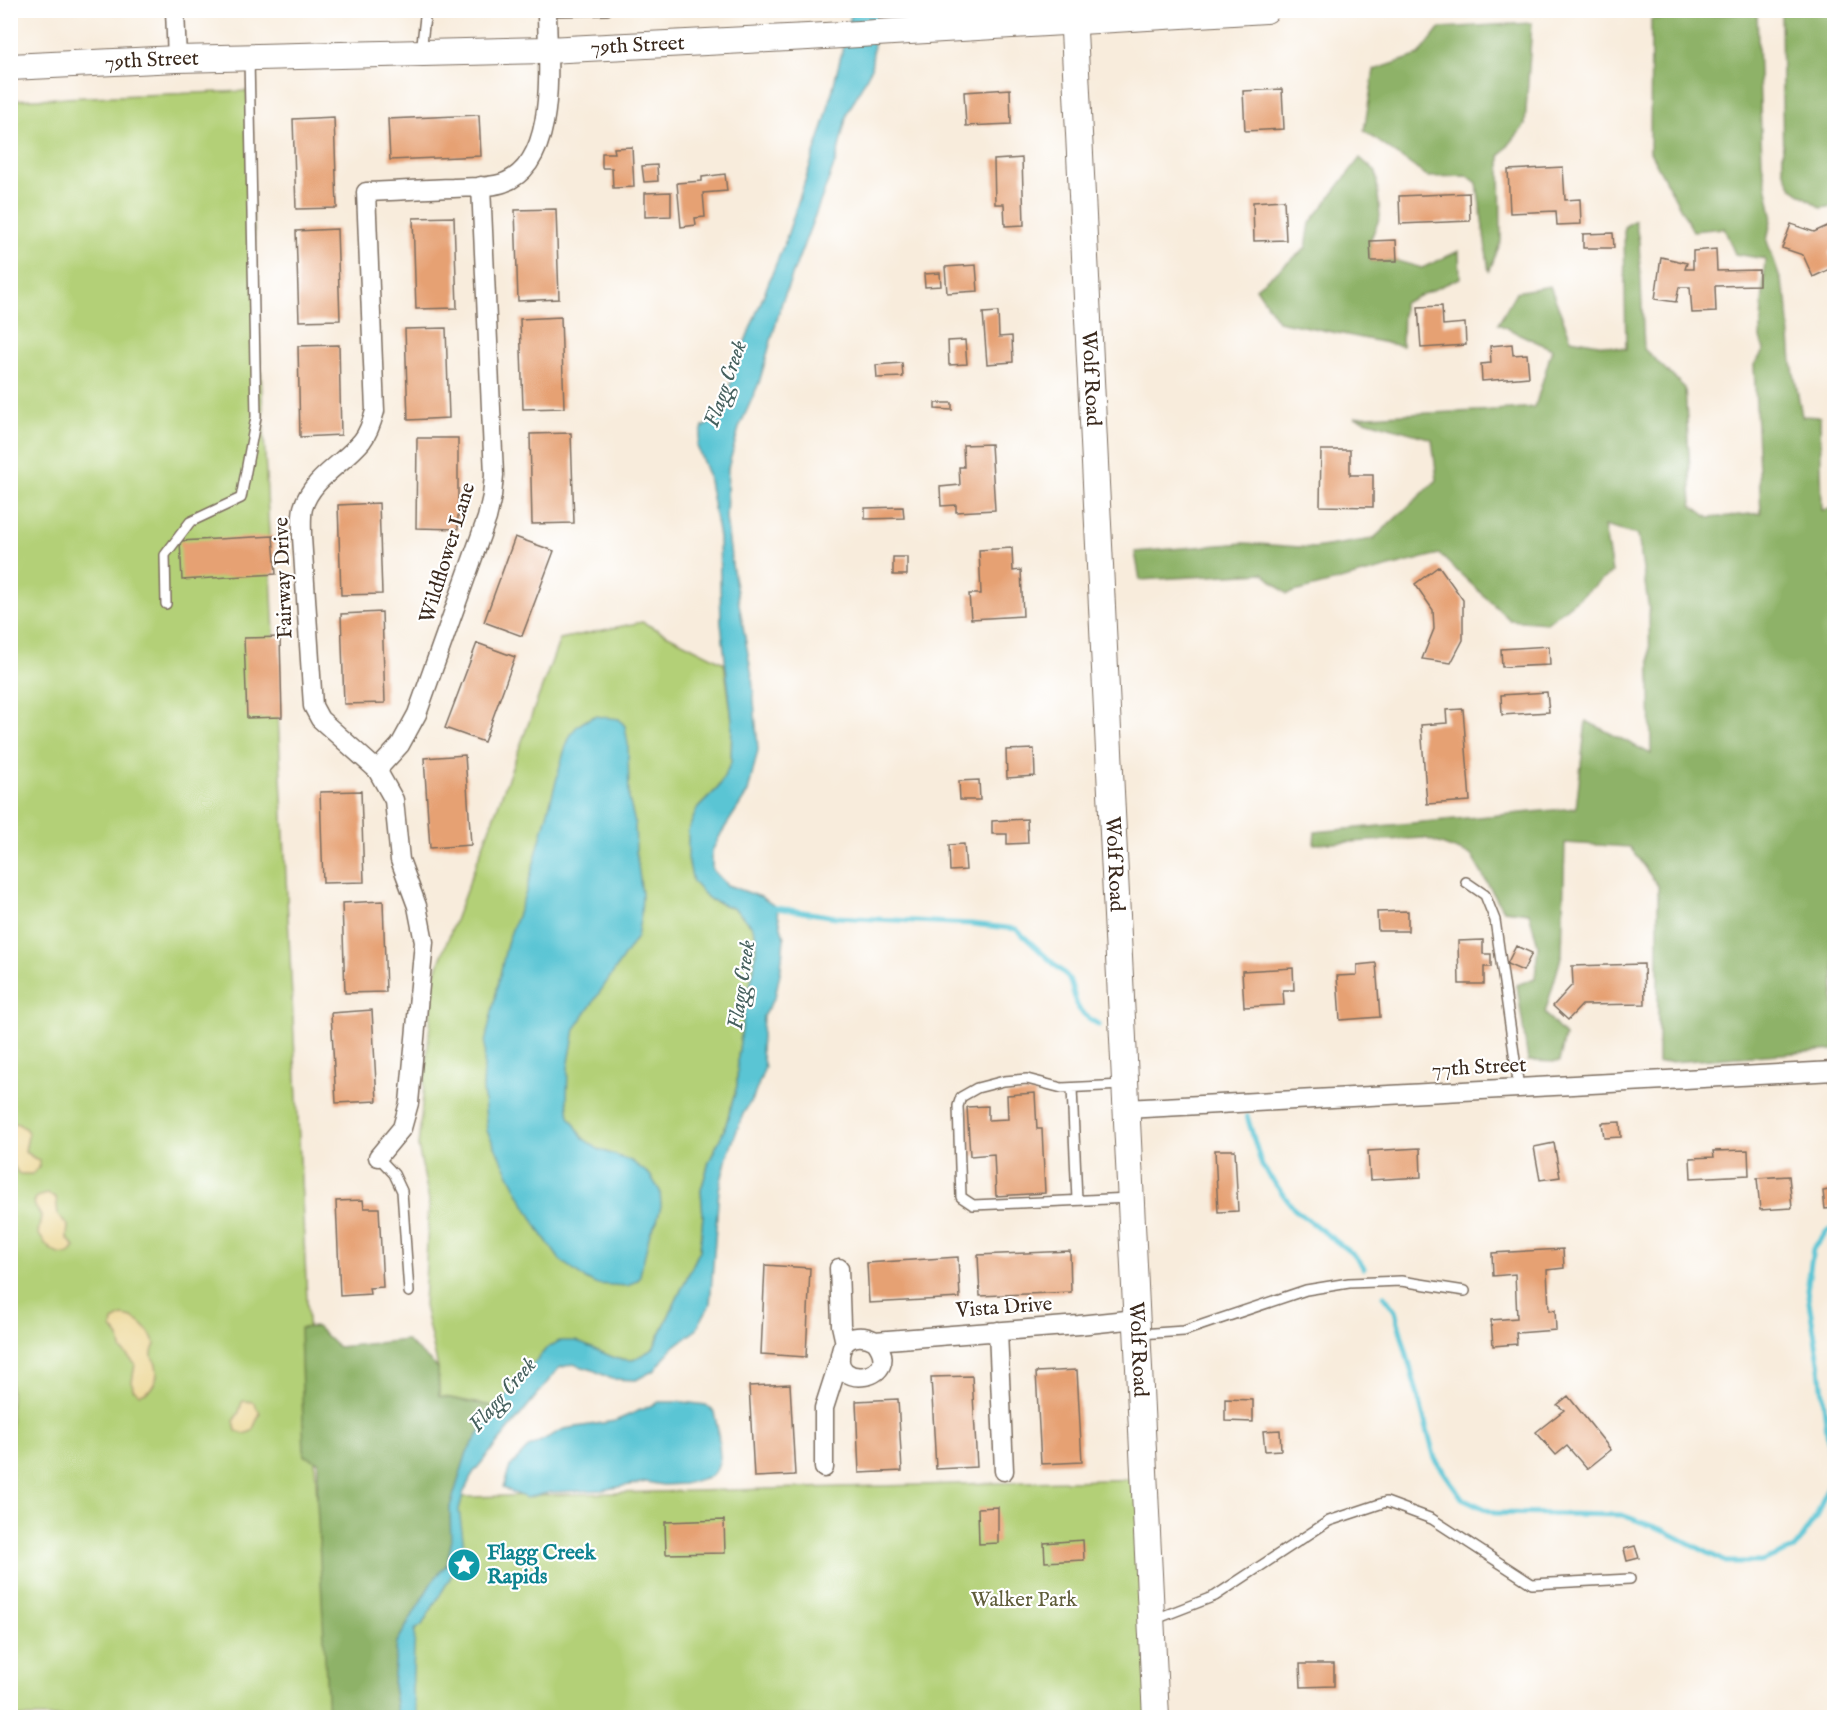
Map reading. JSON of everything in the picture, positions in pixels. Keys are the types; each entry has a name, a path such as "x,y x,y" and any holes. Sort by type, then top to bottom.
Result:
{"street":[{"path":"175,10 177,59"},
{"name":"79th Street","path":"10,67 177,59 547,50 808,37 1074,16 1266,10"},
{"name":"Fairway Drive","path":"378,1157 402,1128 409,1103 424,942 417,906 400,860 394,800 377,770 320,719 313,706 302,537 303,510 307,497 315,486 362,441 370,428 375,411 366,192 481,186 504,182 521,171 537,149 545,122 547,11"},
{"name":"Wolf Road","path":"1074,16 1155,1718"},
{"name":"Wildflower Lane","path":"377,770 400,745 417,714 483,529 492,496 494,475 481,186"},
{"name":"77th Street","path":"1126,1097 1519,1088 1834,1071"},
{"path":"839,1268 842,1366 847,1373 862,1378 877,1371 882,1355 875,1341"},
{"name":"Vista Drive","path":"842,1350 851,1338 860,1336 875,1341 999,1331 1137,1327"},
{"path":"999,1331 1004,1471"},
{"path":"824,1468 824,1408 842,1350"}],"lane":[{"path":"420,53 428,10"},
{"path":"547,11 607,10"},
{"path":"166,604 165,555 190,522 240,498 256,417 249,57"},
{"path":"1466,882 1485,895 1495,920 1519,1088"},
{"path":"1126,1097 1062,1088 1027,1079 1004,1081 976,1088 961,1097 958,1106 961,1197 973,1205 1131,1198"},
{"path":"1072,1088 1077,1200"},
{"path":"378,1157 394,1174 402,1191 409,1292"},
{"path":"1137,1327 1184,1331 1306,1290 1349,1283 1401,1281 1465,1291"},
{"path":"1151,1620 1215,1596 1329,1521 1386,1502 1432,1519 1532,1584 1630,1579"}],"green space":[{"path":"1781,11 1834,11 1834,206 1821,208 1792,188 1783,169"},
{"path":"1757,12 1762,163 1772,215 1767,241 1787,299 1792,363 1802,416 1820,417 1822,510 1834,508 1834,1050 1658,1063 1658,886 1630,847 1565,843 1562,954 1545,1013 1565,1036 1559,1062 1528,1061 1517,985 1535,978 1538,945 1529,913 1503,910 1471,855 1425,838 1314,844 1315,832 1576,808 1586,721 1651,754 1649,610 1638,535 1604,526 1612,572 1547,623 1510,620 1439,554 1287,594 1263,573 1140,580 1135,552 1244,543 1314,548 1373,539 1437,480 1432,439 1354,417 1535,407 1552,349 1498,324 1516,292 1550,286 1571,339 1626,349 1624,227 1635,220 1639,242 1644,349 1685,388 1692,505 1709,518 1761,513 1754,365 1764,350 1760,338 1765,259 1735,254 1724,228 1693,231 1650,152 1651,19"},
{"path":"1532,23 1525,125 1500,156 1501,241 1489,272 1477,183 1468,176 1428,177 1364,131 1374,70 1419,55 1440,28"},
{"name":"Walker Park","path":"247,91 317,1501 1144,1479 1153,1717 11,1717 10,100"},
{"path":"1360,158 1376,172 1380,217 1370,241 1371,261 1397,261 1422,268 1459,251 1460,278 1403,303 1402,346 1278,321 1256,288 1306,248 1310,223"},
{"path":"642,622 724,663 732,719 731,763 718,788 697,809 708,899 735,909 752,926 757,938 754,969 745,1006 738,1057 737,1086 725,1128 709,1162 701,1190 703,1215 700,1250 653,1349 633,1360 617,1359 598,1351 546,1349 497,1407 439,1396 438,1368 424,1306 429,1200 418,1146 435,974 560,639"},
{"path":"317,1327 338,1347 406,1340 438,1368 439,1396 497,1407 467,1452 450,1507 451,1544 447,1564 432,1582 397,1642 393,1685 398,1717 328,1717 317,1501 318,1462 304,1455 300,1328"}],"sand":[{"path":"16,1123 26,1129 28,1135 25,1152 39,1161 39,1168 32,1174 19,1174 13,1163 10,1137 11,1124"},
{"path":"47,1194 56,1197 58,1215 68,1225 67,1238 75,1247 69,1254 54,1252 38,1233 41,1216 34,1202 37,1197"},
{"path":"122,1316 142,1325 150,1333 155,1344 152,1356 157,1372 155,1382 149,1390 140,1394 133,1389 135,1364 121,1349 119,1337 112,1328 113,1321"},
{"path":"244,1401 253,1402 260,1413 252,1431 245,1434 236,1431 234,1420"}],"water":[{"path":"852,11 878,11 871,69 847,114 836,160 782,302 759,383 739,428 728,468 726,518 752,676 758,750 748,792 712,851 712,869 727,885 761,897 776,907 784,938 775,997 763,1016 761,1052 765,1067 754,1096 743,1114 727,1157 719,1189 710,1304 696,1330 672,1348 655,1370 636,1380 612,1379 573,1364 559,1368 473,1473 463,1494 459,1510 465,1553 422,1625 415,1630 412,1693 418,1717 398,1717 393,1685 397,1642 432,1582 447,1564 451,1544 450,1507 467,1452 497,1407 526,1372 546,1349 559,1341 576,1341 617,1359 633,1360 653,1349 700,1250 703,1215 701,1190 709,1162 725,1128 737,1086 738,1057 745,1006 754,969 757,938 752,926 735,909 709,899 693,882 688,859 688,831 697,809 718,788 731,763 732,720 721,623 719,537 708,475 697,446 703,427 720,417 740,354 786,239 825,120"},
{"path":"595,716 619,719 625,726 628,744 629,799 635,823 642,894 641,914 637,937 575,1029 568,1068 567,1100 569,1116 584,1139 598,1149 631,1161 650,1175 660,1191 661,1206 657,1221 650,1233 639,1279 628,1286 595,1284 560,1260 541,1233 520,1196 487,1131 483,1089 485,1043 507,943 526,892 564,752 574,730 582,722"},
{"path":"659,1402 706,1405 714,1412 720,1458 717,1469 711,1476 684,1484 663,1485 646,1482 602,1490 551,1492 526,1498 503,1488 510,1467 529,1447 564,1429 615,1421"}],"building":[{"path":"1010,89 1011,124 966,126 964,92"},
{"path":"1282,89 1284,129 1245,131 1243,91"},
{"path":"479,115 481,156 390,160 388,119"},
{"path":"334,117 337,208 296,209 293,119"},
{"path":"632,147 634,187 613,188 612,168 602,168 602,153 615,153 614,148"},
{"path":"1022,158 1024,225 1005,226 1004,204 995,204 994,160"},
{"path":"657,165 658,181 644,182 642,166"},
{"path":"1563,167 1565,200 1580,199 1581,224 1557,225 1556,211 1510,213 1508,170"},
{"path":"725,174 727,191 703,193 705,217 695,218 696,225 681,227 677,183 702,181 702,177"},
{"path":"671,192 671,216 645,217 645,193"},
{"path":"1469,193 1470,221 1400,224 1399,196"},
{"path":"1284,200 1286,240 1254,241 1253,202"},
{"path":"556,209 559,299 518,301 515,210"},
{"path":"454,217 457,308 416,309 413,218"},
{"path":"1834,223 1834,250 1829,252 1834,267 1813,277 1803,255 1782,248 1791,224 1814,232"},
{"path":"337,229 340,320 299,321 296,231"},
{"path":"1613,233 1614,248 1583,248 1583,234"},
{"path":"1396,240 1397,261 1371,261 1370,241"},
{"path":"1716,249 1717,271 1759,270 1759,285 1715,286 1716,312 1692,313 1690,287 1679,287 1676,302 1655,299 1661,257 1687,263 1685,269 1693,269 1693,251"},
{"path":"976,265 978,291 947,293 945,267"},
{"path":"940,273 941,286 925,287 924,274"},
{"path":"1442,306 1443,325 1465,323 1466,345 1421,348 1418,307"},
{"path":"998,312 999,337 1012,336 1013,362 987,364 983,313"},
{"path":"561,317 564,408 523,409 520,319"},
{"path":"446,328 449,418 408,420 405,329"},
{"path":"965,340 967,364 949,365 948,341"},
{"path":"1512,344 1513,355 1527,354 1529,377 1482,381 1481,364 1491,363 1490,346"},
{"path":"339,345 341,435 300,437 298,346"},
{"path":"902,363 903,377 877,378 876,365"},
{"path":"935,403 952,403 952,410 935,409"},
{"path":"571,433 574,523 532,524 530,434"},
{"path":"417,438 458,438 458,529 416,528"},
{"path":"991,444 995,510 956,512 956,505 941,506 940,487 960,485 959,467 964,467 963,445"},
{"path":"1321,450 1350,450 1350,475 1373,475 1373,507 1320,506"},
{"path":"379,503 382,594 341,595 338,505"},
{"path":"903,507 904,518 865,519 865,508"},
{"path":"273,536 276,574 182,580 180,541"},
{"path":"515,537 554,551 522,636 484,622"},
{"path":"1012,548 1013,571 1021,570 1023,616 971,619 969,594 981,594 979,550"},
{"path":"893,557 907,557 907,575 893,575"},
{"path":"1439,566 1463,600 1463,640 1451,663 1422,659 1434,629 1433,610 1415,584"},
{"path":"382,612 385,703 344,704 341,614"},
{"path":"280,637 282,717 247,718 244,638"},
{"path":"477,643 515,657 484,742 445,728"},
{"path":"1549,646 1550,665 1502,667 1501,649"},
{"path":"1547,692 1549,712 1502,715 1501,695"},
{"path":"1463,709 1470,801 1427,804 1421,725 1447,723 1446,710"},
{"path":"1034,749 1035,776 1007,778 1006,750"},
{"path":"465,755 471,845 430,848 424,758"},
{"path":"979,780 980,800 960,800 959,781"},
{"path":"361,791 364,882 323,883 320,792"},
{"path":"1027,819 1028,843 1007,844 1007,834 992,834 992,821"},
{"path":"964,844 966,870 950,871 949,845"},
{"path":"383,901 386,992 345,993 342,903"},
{"path":"1408,911 1408,931 1378,931 1377,912"},
{"path":"1483,940 1483,954 1491,954 1491,967 1484,967 1484,984 1459,984 1458,941"},
{"path":"1516,946 1532,953 1523,971 1507,964"},
{"path":"1376,963 1380,1017 1340,1020 1337,976 1357,975 1357,965"},
{"path":"1644,964 1645,1004 1582,1005 1568,1020 1553,1006 1573,984 1572,966"},
{"path":"1293,968 1294,990 1283,990 1284,1005 1244,1007 1242,971"},
{"path":"372,1010 377,1101 336,1103 331,1013"},
{"path":"1035,1093 1037,1129 1042,1129 1045,1193 996,1196 994,1154 970,1156 967,1107 988,1106 988,1120 1008,1119 1007,1095"},
{"path":"1620,1122 1621,1137 1604,1138 1602,1123"},
{"path":"1554,1143 1560,1177 1540,1180 1534,1147"},
{"path":"1420,1148 1421,1177 1370,1180 1368,1151"},
{"path":"1215,1150 1235,1150 1238,1211 1218,1212"},
{"path":"1748,1150 1749,1175 1691,1178 1690,1158 1714,1157 1713,1151"},
{"path":"1789,1176 1792,1208 1760,1210 1757,1178"},
{"path":"1834,1189 1834,1208 1825,1209 1823,1191"},
{"path":"363,1200 364,1208 379,1208 383,1287 369,1288 370,1294 340,1296 336,1201"},
{"path":"1563,1249 1564,1268 1547,1270 1549,1311 1555,1310 1556,1330 1516,1333 1517,1344 1493,1346 1491,1320 1517,1318 1515,1274 1493,1276 1492,1253"},
{"path":"1070,1251 1071,1292 980,1296 978,1255"},
{"path":"958,1257 960,1298 869,1303 867,1263"},
{"path":"765,1265 810,1268 806,1357 761,1354"},
{"path":"1077,1370 1082,1462 1041,1464 1036,1372"},
{"path":"972,1376 977,1467 936,1469 931,1377"},
{"path":"790,1384 795,1475 754,1477 749,1386"},
{"path":"1568,1396 1611,1450 1587,1469 1567,1446 1556,1455 1536,1432 1564,1410 1557,1405"},
{"path":"898,1399 902,1471 859,1473 856,1401"},
{"path":"1225,1399 1253,1400 1253,1422 1225,1421"},
{"path":"1280,1430 1281,1450 1265,1451 1263,1431"},
{"path":"998,1507 998,1543 979,1544 978,1508"},
{"path":"724,1520 725,1553 666,1554 665,1522"},
{"path":"1083,1540 1084,1560 1045,1562 1044,1543"},
{"path":"1635,1546 1639,1558 1627,1561 1624,1549"},
{"path":"1300,1664 1334,1664 1334,1686 1301,1687"},
{"path":"1292,1714 1292,1718 1261,1718 1261,1716"}],"waterway":[{"path":"770,907 836,917 972,924 1016,929 1067,976 1079,1009 1099,1025"},
{"path":"1247,1116 1262,1166 1294,1209 1354,1255 1364,1268"},
{"path":"1384,1296 1395,1311 1435,1459 1462,1498 1494,1513 1622,1515 1663,1530 1726,1562 1761,1562 1794,1549 1816,1517 1830,1482 1830,1459 1820,1367 1807,1290 1813,1249 1827,1231 1834,1229"}],"place":[{"name":"Flagg Creek Rapids","path":"464,1565"}],"water label":[{"name":"Flagg Creek","path":"726,384"},
{"name":"Flagg Creek","path":"742,985"},
{"name":"Flagg Creek","path":"503,1395"}]}
